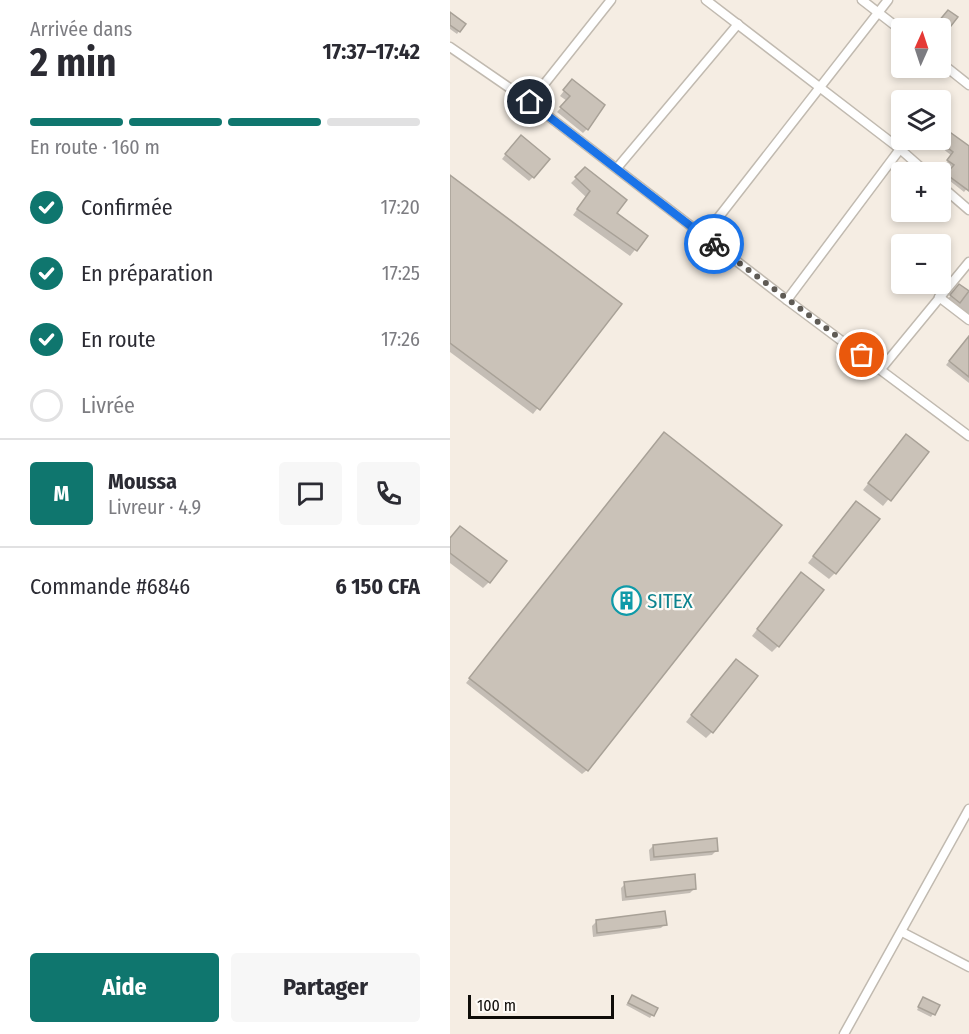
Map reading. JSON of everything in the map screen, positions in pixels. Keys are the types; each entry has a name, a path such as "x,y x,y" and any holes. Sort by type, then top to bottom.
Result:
{"street":[{"path":"530,102 611,0"},
{"path":"706,0 891,142"},
{"path":"862,0 891,22"},
{"path":"704,236 888,0"},
{"path":"617,168 738,24"},
{"path":"450,47 530,102 787,300 969,436"},
{"path":"951,70 969,84"},
{"path":"787,300 899,150"},
{"path":"901,150 915,162"},
{"path":"951,194 969,210"},
{"path":"881,369 969,262"},
{"path":"939,297 969,320"},
{"path":"844,1034 969,809"},
{"path":"902,932 969,967"}],"building":[{"path":"948,10 958,17 951,26 951,18 941,18"},
{"path":"450,12 466,24 460,32 450,25"},
{"path":"572,79 605,105 588,130 560,107 570,96 563,90"},
{"path":"951,133 969,146 969,191 951,178 951,168 954,165 947,160 953,152 950,150"},
{"path":"521,135 550,159 534,178 505,154"},
{"path":"585,167 627,200 617,213 648,236 637,251 577,209 590,191 575,177"},
{"path":"450,175 622,304 540,410 450,343"},
{"path":"959,284 969,291 960,303 951,294"},
{"path":"969,336 969,377 949,361"},
{"name":"SITEX","path":"664,432 782,525 588,771 469,678"},
{"path":"906,434 929,452 891,501 868,483"},
{"path":"856,501 880,519 836,574 813,556"},
{"path":"460,526 507,561 490,583 450,553 450,538"},
{"path":"801,572 824,590 779,647 757,629"},
{"path":"736,659 758,676 713,733 691,715"},
{"path":"717,838 718,851 654,857 653,845"},
{"path":"695,874 696,889 626,897 624,882"},
{"path":"665,911 667,925 597,933 596,920"},
{"path":"632,995 658,1008 654,1016 628,1003"},
{"path":"923,997 940,1005 935,1015 918,1007"}],"way so far":[{"path":"714,244 862,355"}],"place":[{"name":"SITEX","path":"626,601"}],"route":[{"path":"530,102 714,244"}]}
